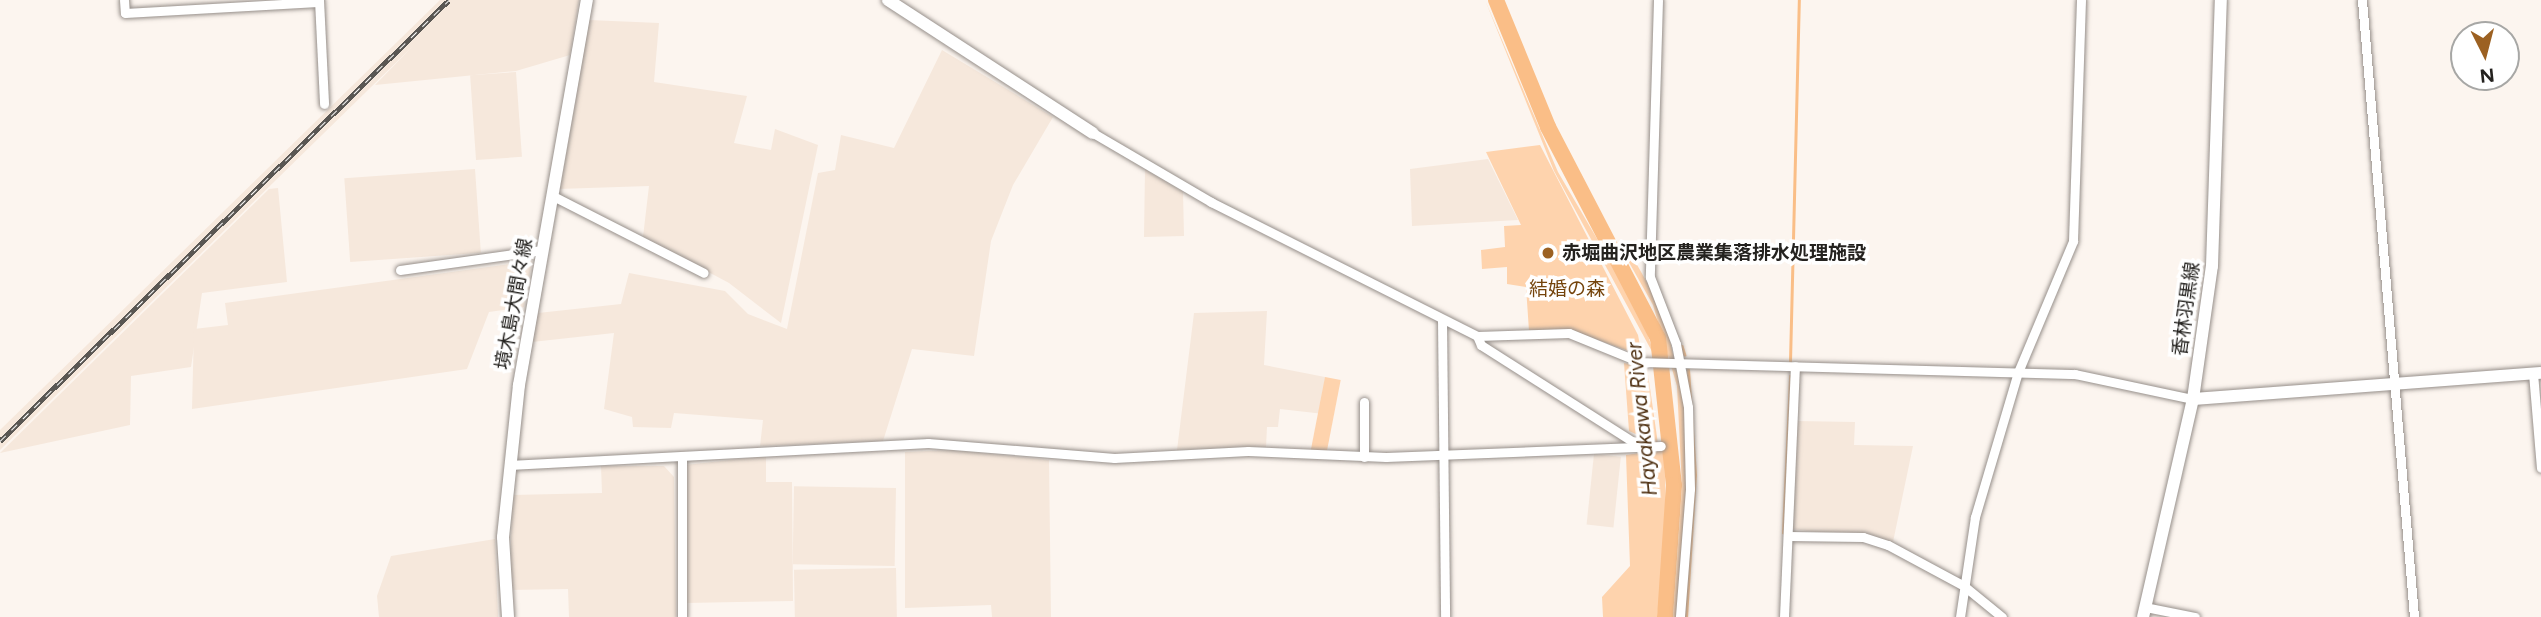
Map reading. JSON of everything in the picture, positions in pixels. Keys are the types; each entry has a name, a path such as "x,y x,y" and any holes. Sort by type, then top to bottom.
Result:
{"main road":[{"name":"境木島大間々線","path":"508,617 503,537 509,465 587,0"},
{"path":"888,0 1093,133"},
{"name":"香林羽黒線","path":"2144,612 2193,399 2212,267 2221,0"},
{"path":"2193,399 2537,373"}],"street":[{"path":"124,0 125,13 319,1 324,104"},
{"path":"1658,0 1650,276 1679,363 1690,460 1680,617"},
{"path":"1959,617 1975,517 2018,372 2073,241 2081,0"},
{"path":"2362,0 2414,617"},
{"path":"1093,133 1211,202 1477,336 1563,332 1625,359 1652,362 2075,374 2193,399"},
{"path":"553,196 705,273"},
{"path":"400,270 543,250"},
{"path":"1442,320 1445,617"},
{"path":"1477,336 1481,345 1641,447"},
{"path":"1784,617 1795,366"},
{"path":"2537,373 2541,468"},
{"path":"1364,402 1364,457"},
{"path":"509,465 928,443 1114,458 1248,451 1364,457 1661,446"},
{"path":"682,458 682,617"},
{"path":"1788,536 1876,541 1964,586 2002,617"},
{"path":"2144,612 2195,617"}],"shaded area":[{"path":"440,0 579,0 570,55 516,71 375,85 413,46 0,450 0,430"},
{"path":"589,20 659,23 654,82 747,96 734,143 771,150 775,129 818,145 781,323 729,283 643,237 649,186 558,189"},
{"path":"942,50 1053,117 1013,185 991,241 974,356 912,349 883,441 760,446 763,420 674,413 671,428 633,427 632,417 604,409 614,333 532,342 538,313 621,304 629,273 725,291 748,314 787,329 818,173 835,170 841,135 894,148"},
{"path":"516,72 522,157 476,160 470,75"},
{"path":"1488,159 1518,220 1412,226 1410,169"},
{"path":"475,169 481,253 350,262 344,178"},
{"path":"1145,169 1183,192 1184,236 1144,237"},
{"path":"278,188 287,282 202,293 191,367 131,376 130,425 0,453 269,189"},
{"path":"532,261 524,307 489,312 467,369 192,409 194,329 228,325 225,303"},
{"path":"1267,311 1264,365 1325,377 1324,414 1280,409 1278,427 1267,427 1266,447 1177,450 1194,313"},
{"path":"1796,421 1855,422 1854,445 1913,446 1893,542 1793,529"},
{"path":"952,450 1049,460 1051,617 992,617 991,605 905,608 905,452"},
{"path":"1594,454 1621,457 1613,527 1587,525"},
{"path":"766,456 766,482 792,482 793,601 686,603 685,465"},
{"path":"601,466 664,466 674,477 676,617 569,617 568,589 510,590 512,495 602,493"},
{"path":"794,486 896,488 895,566 793,564"},
{"path":"495,539 498,617 379,617 377,596 391,556"},
{"path":"896,568 897,617 795,617 794,570"}],"green space":[{"path":"1485,0 1558,172 1641,314 1655,357 1554,171"},
{"name":"結婚の森","path":"1540,145 1638,335 1642,356 1568,329 1529,331 1526,287 1507,284 1507,267 1482,269 1481,250 1505,247 1504,226 1521,225 1486,152"},
{"path":"1631,254 1663,311 1685,406 1688,464 1678,617 1673,617 1682,487 1677,386 1653,305 1626,257"},
{"path":"1624,363 1647,367 1658,444 1629,431"},
{"path":"1325,377 1341,380 1327,453 1311,450"},
{"path":"1664,449 1667,537 1657,617 1603,617 1602,597 1630,566 1626,455"}],"waterway":[{"name":"Hayakawa River","path":"1496,0 1548,127 1658,338 1674,485 1665,617"},
{"path":"1790,362 1799,0"},
{"path":"1682,346 1685,355"},
{"path":"1686,617 1695,475 1688,370"},
{"path":"1783,533 1790,376"}],"railway":[{"path":"0,441 449,0"}],"place":[{"name":"赤堀曲沢地区農業集落排水処理施設","path":"1548,253"}]}
